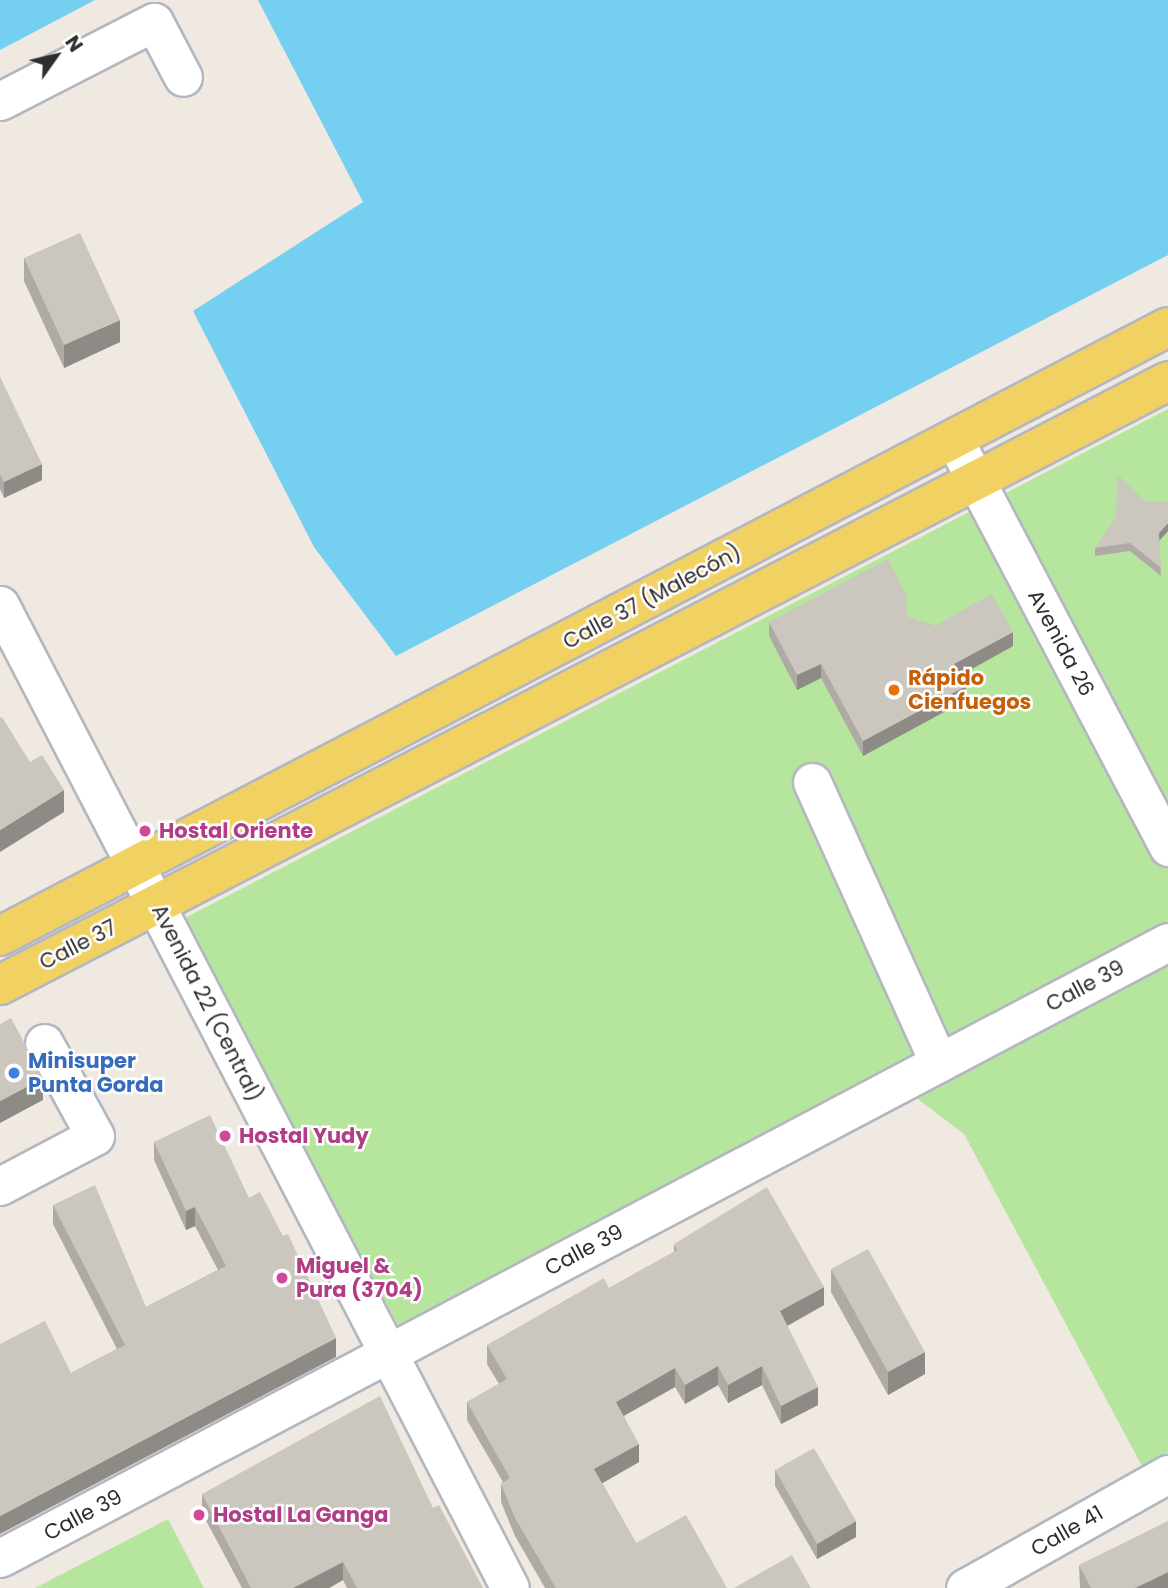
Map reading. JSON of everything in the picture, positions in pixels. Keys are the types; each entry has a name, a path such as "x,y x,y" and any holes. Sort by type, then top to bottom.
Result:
{"main road":[{"name":"Calle 37 (Malecón)","path":"135,866 1168,327"},
{"name":"Calle 37 (Malecón)","path":"155,905 1168,381"},
{"name":"Calle 37","path":"0,936 135,866"},
{"name":"Calle 37","path":"0,985 155,905"}],"street":[{"path":"0,101 154,22 183,77"},
{"name":"Avenida 26","path":"954,439 1168,847"},
{"name":"Avenida 22 (Central)","path":"0,605 510,1588"},
{"path":"812,782 939,1063"},
{"name":"Calle 39","path":"0,1559 1168,942"},
{"path":"0,1186 94,1136 44,1042"},
{"name":"Calle 41","path":"965,1588 1021,1575 1168,1474"}],"green space":[{"path":"1168,409 1168,1453 1142,1466 964,1134 890,1078 399,1327 183,919"},
{"path":"168,1519 204,1588 35,1588"}],"water":[{"path":"0,0 95,0 0,50"},
{"path":"258,0 1168,0 1168,255 396,656 314,547 193,311 363,202"}],"building":[{"path":"80,233 120,320 64,345 24,258"},
{"path":"0,377 42,464 4,482 0,474"},
{"path":"1117,474 1145,501 1168,502 1168,523 1159,533 1161,568 1130,543 1095,548 1116,517"},
{"path":"888,559 906,594 907,617 934,626 992,594 1013,632 954,664 966,686 863,741 821,664 797,675 769,622"},
{"path":"2,717 30,762 42,755 64,790 0,830 0,718"},
{"path":"11,1018 43,1078 0,1101 0,1024"},
{"path":"210,1115 249,1198 260,1192 283,1236 288,1234 336,1338 0,1516 0,1344 45,1321 71,1373 125,1345 53,1205 95,1185 146,1307 226,1266 195,1207 186,1211 154,1142"},
{"path":"767,1187 824,1287 780,1311 818,1387 781,1406 762,1366 728,1385 718,1366 685,1385 675,1368 616,1402 639,1444 594,1469 636,1543 686,1515 727,1588 556,1588 515,1518 501,1484 510,1478 467,1402 507,1379 487,1345 604,1278 609,1288 677,1250 674,1244"},
{"path":"868,1249 925,1352 888,1372 831,1269"},
{"path":"380,1396 433,1508 439,1505 483,1588 357,1588 343,1562 293,1588 251,1588 202,1494"},
{"path":"814,1448 856,1521 817,1544 775,1470"},
{"path":"1168,1521 1168,1572 1135,1588 1091,1588 1079,1565"},
{"path":"792,1555 811,1588 734,1588"}],"place":[{"name":"Rápido Cienfuegos","path":"894,690"},
{"name":"Hostal Oriente","path":"145,831"},
{"name":"Minisuper Punta Gorda","path":"14,1073"},
{"name":"Hostal Yudy","path":"225,1136"},
{"name":"Miguel & Pura (3704)","path":"282,1278"},
{"name":"Hostal La Ganga","path":"199,1515"}]}
